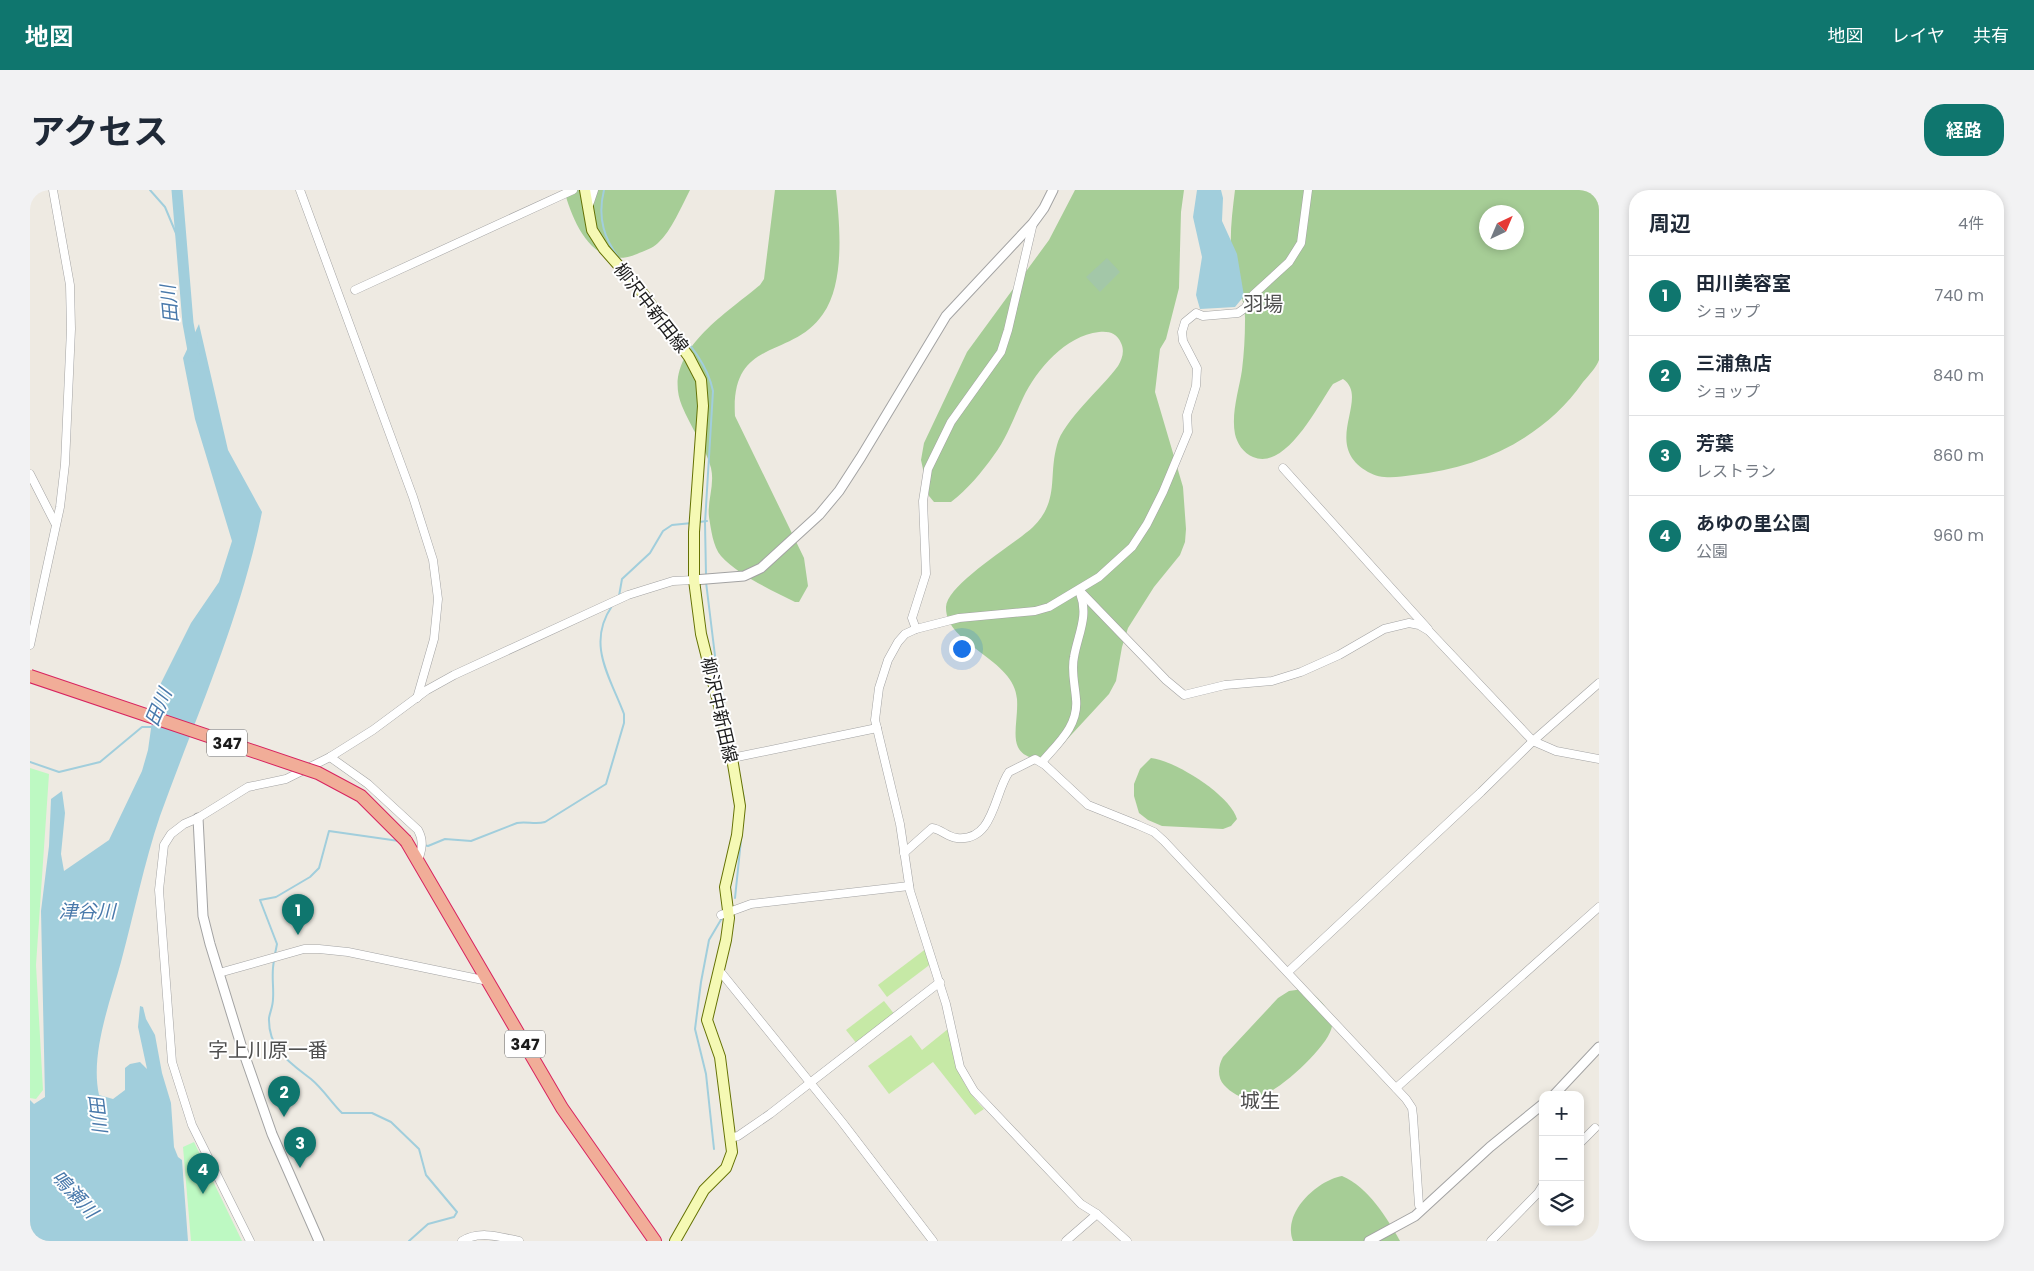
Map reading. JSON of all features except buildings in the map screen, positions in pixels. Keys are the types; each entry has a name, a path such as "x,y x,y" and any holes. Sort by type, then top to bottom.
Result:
{"highway":[{"name":"347","path":"30,676 318,774 361,796 420,855 562,1108 651,1240"}],"main road":[{"name":"柳沢中新田線","path":"585,190 592,230 604,249 641,291 689,357 700,380 703,406 694,532 701,634 732,758 740,806 738,835 725,887 726,940 707,1020 720,1057 732,1152 726,1168 704,1190 675,1241"}],"street":[{"path":"30,645 60,507 66,464 71,329 70,285 53,190"},
{"path":"300,190 413,497 437,580 438,599 434,639 417,698"},
{"path":"355,290 573,190"},
{"path":"587,209 590,206 594,190"},
{"path":"250,1241 192,1125 172,1062 159,890 164,845 171,834 184,824 198,818 248,787 286,779 330,757 417,698 454,676 607,604 628,595 673,581 744,576 761,568 819,515 839,491 861,458 946,316 1033,223 1044,208 1053,190"},
{"path":"1127,1241 1097,1214 1081,1204 967,1081 960,1067 940,982 909,886 898,815 877,728 877,695 888,660 905,634 916,629 959,618 1035,611 1056,604 1114,565 1139,537 1165,488 1188,432 1187,415 1197,379 1194,361 1184,341 1182,332 1185,322 1196,313 1203,316 1238,313 1245,308 1253,294 1289,262 1301,243 1308,190"},
{"path":"916,629 912,618 926,574 923,501 928,469 951,422 1001,352 1033,223"},
{"path":"1283,468 1425,624 1429,631 1532,741 1556,751 1599,759"},
{"path":"30,474 55,523"},
{"path":"1079,590 1166,680 1184,695 1225,685 1272,681 1301,672 1398,625 1419,625 1429,631"},
{"path":"1042,762 1064,739 1074,713 1076,703 1072,664 1084,618 1079,590"},
{"path":"1288,972 1481,792 1532,741 1599,683"},
{"path":"732,758 877,728"},
{"path":"330,757 397,809 418,830 422,838 420,855"},
{"path":"904,854 932,828 955,838 966,838 977,832 993,814 1009,772 1031,760 1042,762 1088,805 1146,829 1164,841 1396,1088 1412,1108 1418,1161 1419,1205"},
{"path":"198,818 203,916 219,973 242,1048 272,1134 319,1241"},
{"path":"725,914 751,904 909,886"},
{"path":"1396,1088 1599,907"},
{"path":"219,973 304,949 348,952 489,981"},
{"path":"719,970 742,996 934,1241"},
{"path":"730,1138 738,1136 810,1084 940,982"},
{"path":"1558,1091 1599,1047"},
{"path":"1369,1241 1415,1216 1490,1147 1539,1107"},
{"path":"1584,1140 1596,1128"},
{"path":"1491,1241 1539,1191"},
{"path":"1066,1241 1097,1214"},
{"path":"462,1241 473,1236 490,1234 519,1241"}],"green space":[{"path":"564,190 690,190 672,225 658,243 637,254 622,258 609,256 597,250 588,241 573,216"},
{"path":"775,190 836,190 839,220 838,271 835,287 823,314 810,328 795,338 752,361 742,373 736,391 735,416 804,558 808,586 799,602 795,602 766,588 746,576 728,563 718,552 709,517 712,481 711,468 682,406 678,387 680,369 688,352 700,336 760,285 764,279"},
{"path":"1075,190 1184,190 1181,212 1179,288 1166,339 1160,349 1155,392 1183,487 1186,529 1185,542 1180,555 1154,587 1128,628 1122,647 1116,681 1109,694 1048,760 1024,754 1019,748 1016,740 1017,699 1013,685 1005,673 956,632 949,620 946,607 949,598 957,587 1033,527 1041,517 1050,498 1057,445 1075,415 1118,366 1123,352 1119,340 1112,333 1106,332 1087,335 1064,347 1044,365 1023,398 1007,435 999,448 974,480 951,502 934,502 929,496 921,460 924,443 967,352 1049,240"},
{"path":"1235,190 1599,190 1599,360 1567,402 1530,434 1508,447 1462,465 1438,471 1396,477 1384,477 1368,472 1354,461 1348,449 1346,436 1352,398 1350,387 1343,379 1333,384 1310,420 1289,446 1265,459 1253,457 1246,453 1239,444 1234,426 1243,364 1245,314 1233,269 1231,226"},
{"path":"1107,258 1120,272 1100,292 1086,277"},
{"path":"1151,758 1174,765 1201,781 1224,800 1237,819 1231,826 1223,829 1162,826 1148,820 1139,813 1134,796 1134,784 1140,769"},
{"path":"30,768 49,774 36,965 43,1090 36,1099 30,1098"},
{"path":"927,948 932,963 887,997 878,985"},
{"path":"1303,989 1313,994 1323,1003 1330,1014 1332,1026 1329,1035 1311,1058 1285,1082 1272,1091 1251,1099 1233,1093 1220,1079 1219,1068 1223,1057 1278,998 1289,991"},
{"path":"884,1001 895,1015 857,1044 846,1030"},
{"path":"948,1029 953,1053 963,1081 984,1109 975,1115 933,1062 889,1094 868,1066 911,1035 922,1050"},
{"path":"194,1142 242,1241 191,1241 183,1147"},
{"path":"1342,1176 1368,1195 1383,1213 1400,1241 1293,1241 1292,1220 1297,1209 1312,1191 1332,1179"}],"water":[{"path":"1197,190 1221,190 1223,198 1222,221 1237,254 1244,296 1235,307 1200,309 1196,295 1202,257 1193,217"},
{"path":"199,324 228,450 262,512 253,551 230,628 154,834 102,1028 97,1063 99,1095 113,1099 125,1090 125,1068 130,1064 140,1062 147,1069 138,1027 140,1006 143,1007 146,1019 155,1035 162,1073 171,1103 174,1147 178,1157 182,1160 188,1241 30,1241 30,1100 34,1104 45,1097 41,911 49,846 51,799 62,791 65,813 61,854 64,871 109,840 142,771 148,750 156,693 191,623 219,582 232,541 195,419 183,358"}],"waterway":[{"path":"150,190 165,207 183,250"},
{"name":"田川","path":"177,190 188,323 194,356"},
{"path":"604,190 601,210 604,228 611,245 622,262"},
{"path":"665,316 700,360 706,370 713,391 705,523 706,575"},
{"path":"699,522 707,521"},
{"path":"619,596 622,579 650,553 663,531 672,525 692,523"},
{"path":"706,582 716,664 727,716"},
{"path":"423,845 428,846 445,839 471,841 517,823 545,822 606,784 624,723 624,714 607,674 601,647 604,620 612,606"},
{"path":"30,762 59,772 100,762 142,727 152,727"},
{"path":"741,784 744,799"},
{"path":"735,898 744,811"},
{"path":"275,954 277,944 260,900 276,897 310,877 319,868 329,831 399,841"},
{"path":"714,1149 706,1074 695,1029 709,940 722,918"},
{"path":"274,961 273,1002 269,1018 272,1038 281,1054 315,1083 342,1113 372,1113 391,1122 419,1149 426,1175 457,1212 454,1217 428,1224 409,1241"}],"place":[{"name":"田川美容室","path":"298,935"},
{"name":"三浦魚店","path":"284,1117"},
{"name":"芳葉","path":"300,1168"},
{"name":"あゆの里公園","path":"203,1194"}],"district":[{"name":"羽場","path":"1263,304"},
{"name":"字上川原一番","path":"268,1050"},
{"name":"城生","path":"1260,1101"}],"water label":[{"name":"津谷川","path":"87,911"},
{"name":"鳴瀬川","path":"75,1194"}]}
